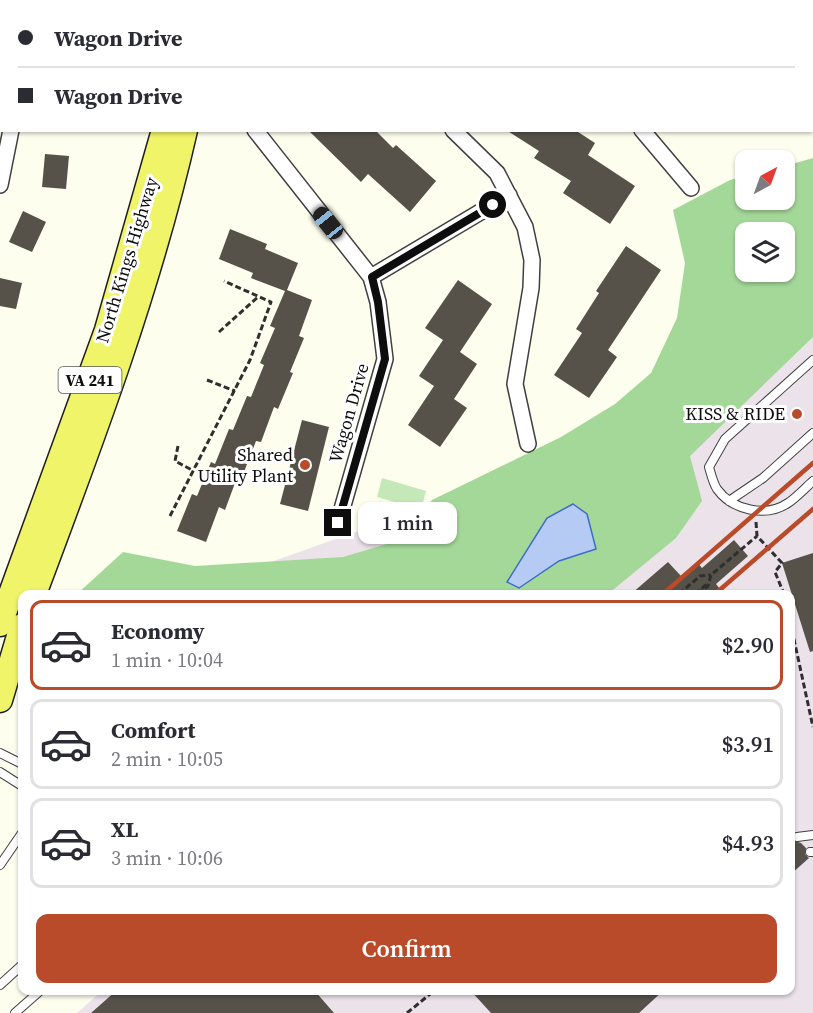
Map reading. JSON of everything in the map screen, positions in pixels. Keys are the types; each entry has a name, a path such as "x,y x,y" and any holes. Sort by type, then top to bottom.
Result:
{"main road":[{"name":"North Kings Highway","path":"7,614 107,330 163,132"},
{"name":"North Kings Highway","path":"35,590 127,339 158,236 184,132"},
{"path":"0,700 18,639"}],"street":[{"path":"0,185 11,132"},
{"name":"Wagon Drive","path":"257,132 372,277 378,302 385,359 338,523"},
{"path":"455,132 497,173 525,227 532,260 531,288 515,384 528,444"},
{"path":"644,132 691,188"},
{"path":"372,277 509,195"}],"lane":[{"path":"813,360 725,439 709,467 716,488 729,501 750,510 770,510 787,504 813,481"},
{"path":"729,501 763,478 813,434"},
{"path":"0,753 18,762"},
{"path":"0,772 18,783"},
{"path":"796,837 813,835"},
{"path":"0,865 18,838"},
{"path":"0,985 18,969"},
{"path":"15,1013 35,995"}],"path":[{"path":"170,516 250,360 271,302 224,281"},
{"path":"219,332 258,296"},
{"path":"207,380 235,391"},
{"path":"178,446 175,461 192,470"},
{"path":"686,590 701,578 711,575 757,536 782,563 775,572 782,590"},
{"path":"701,590 711,575"},
{"path":"795,644 813,727"},
{"path":"407,1013 429,995"}],"shaded area":[{"path":"813,246 813,1013 77,1013 97,995 795,995 795,590 199,590 203,586 737,397 745,282 795,282 795,262"}],"green space":[{"path":"813,158 813,337 690,456 702,501 676,538 613,590 81,590 123,552 195,566 343,557 407,538 432,500 561,437 615,404 651,373 677,318 685,263 673,210 735,179 735,210 795,210 795,163"},
{"path":"382,478 426,491 421,510 377,497"},
{"path":"377,502 408,511 403,531 371,523"}],"water":[{"path":"573,504 587,514 596,549 559,561 519,588 507,582 547,518"}],"building":[{"path":"310,132 377,132 393,148 396,145 436,181 410,212 368,174 361,182"},
{"path":"509,132 578,132 595,143 588,155 635,186 610,224 563,193 571,181 534,158 539,151"},
{"path":"45,154 69,156 66,189 42,187"},
{"path":"23,211 46,222 32,252 9,242"},
{"path":"230,229 267,244 265,249 298,263 287,290 312,300 299,336 304,338 278,409 274,407 261,442 256,441 242,477 238,475 225,510 219,507 206,542 177,531 192,494 197,496 211,462 215,464 229,429 233,430 247,396 251,397 264,365 260,363 275,328 270,326 285,291 251,278 253,273 219,259"},
{"path":"626,246 661,270 608,350 617,357 589,398 554,375 582,333 576,329 599,293 596,291"},
{"path":"0,278 22,283 16,309 0,306"},
{"path":"458,280 492,304 460,352 477,364 454,399 467,408 440,447 408,425 434,386 419,376 443,340 425,328"},
{"name":"Shared Utility Plant","path":"302,420 329,427 308,511 280,504"},
{"path":"734,540 748,556 716,584 721,590 636,590 668,562 681,576 697,562 702,568"},
{"path":"813,553 813,651 810,652 795,604 795,590 790,590 782,563"},
{"path":"795,841 806,848 805,854 809,858 795,871"},
{"path":"111,995 318,995 334,1013 91,1013"},
{"path":"475,995 659,995 639,1013 491,1013"}],"railway":[{"path":"668,590 813,463"},
{"path":"720,590 813,509"}],"place":[{"name":"KISS & RIDE","path":"797,414"},
{"name":"Shared Utility Plant","path":"305,465"}],"route":[{"path":"338,523 385,359 378,302 372,277 493,205"}]}
